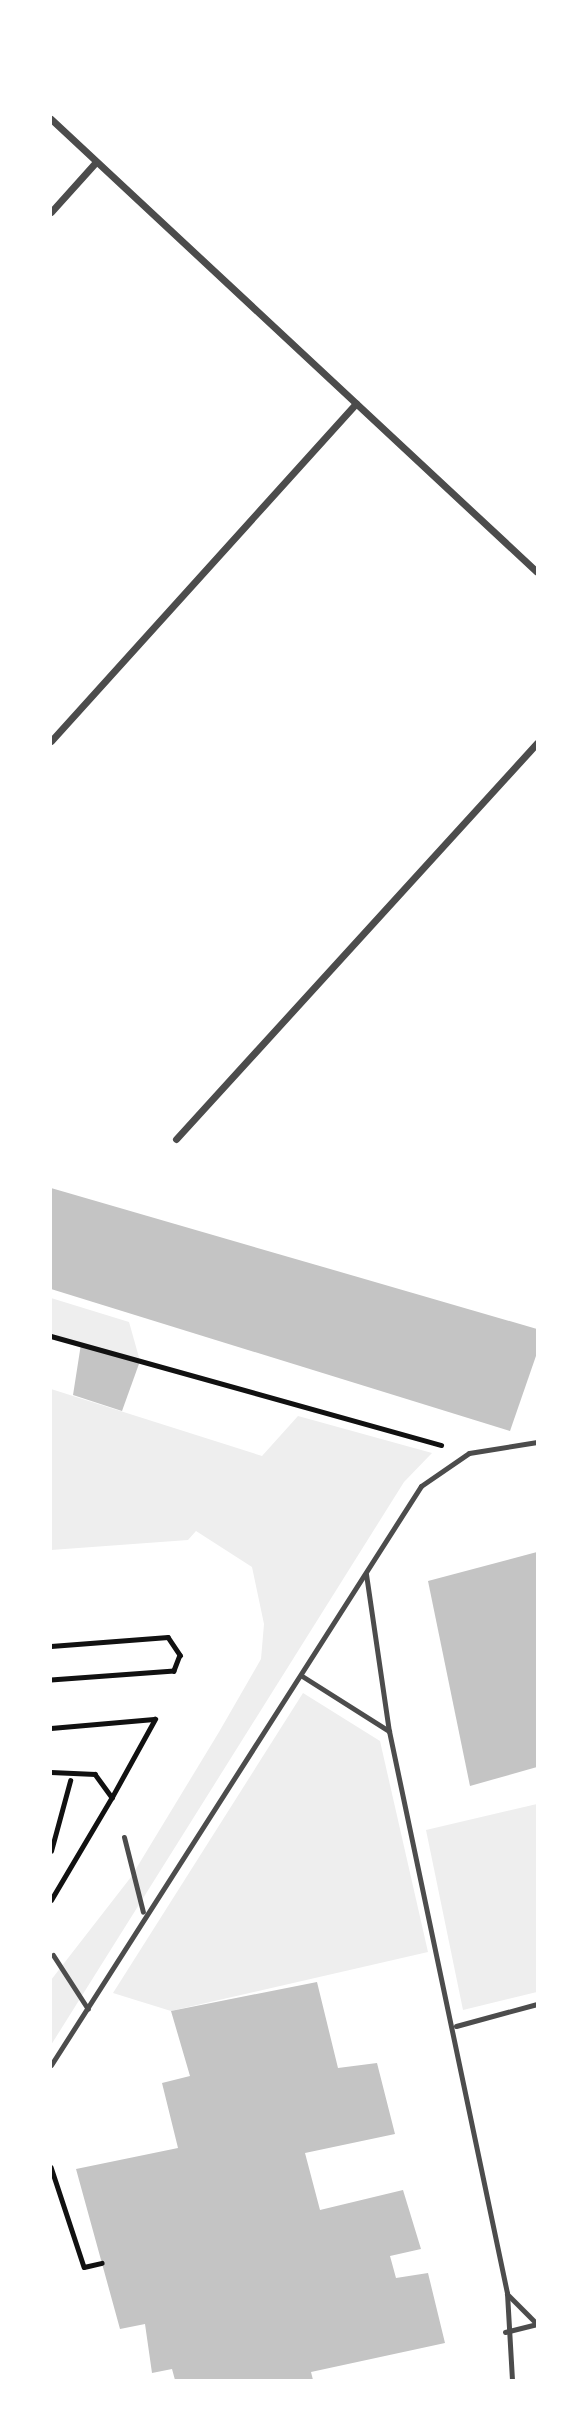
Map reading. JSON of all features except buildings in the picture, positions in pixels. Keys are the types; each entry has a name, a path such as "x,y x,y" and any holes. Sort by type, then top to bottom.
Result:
{"street":[{"path":"51,120 537,572"},
{"path":"51,212 96,162"},
{"path":"51,741 356,404"},
{"path":"176,1139 537,743"}],"lane":[{"path":"51,2065 88,2009 143,1913 302,1676 421,1486 469,1453 537,1442"},
{"path":"366,1574 389,1731 456,2026 507,2293 505,2332 512,2380"},
{"path":"302,1676 389,1731"},
{"path":"124,1838 143,1913"},
{"path":"53,1955 88,2009"},
{"path":"456,2026 537,2004"},
{"path":"507,2293 537,2324"},
{"path":"505,2332 537,2324"}],"path":[{"path":"51,1336 469,1453"},
{"path":"51,1646 168,1637 180,1655 174,1671 51,1681"},
{"path":"51,1728 155,1718 51,1900"},
{"path":"51,1772 95,1774 111,1797"},
{"path":"51,1851 70,1781"},
{"path":"51,2167 84,2267 102,2263"}],"shaded area":[{"path":"51,1298 129,1322 140,1361 51,1336"},
{"path":"51,1389 262,1456 298,1416 432,1453 404,1482 51,2045 51,1980 131,1877 219,1732 261,1659 264,1624 252,1567 196,1531 188,1540 51,1550"},
{"path":"303,1693 380,1741 428,1952 171,2011 113,1993"},
{"path":"537,1804 537,1992 463,2010 426,1830"}]}
